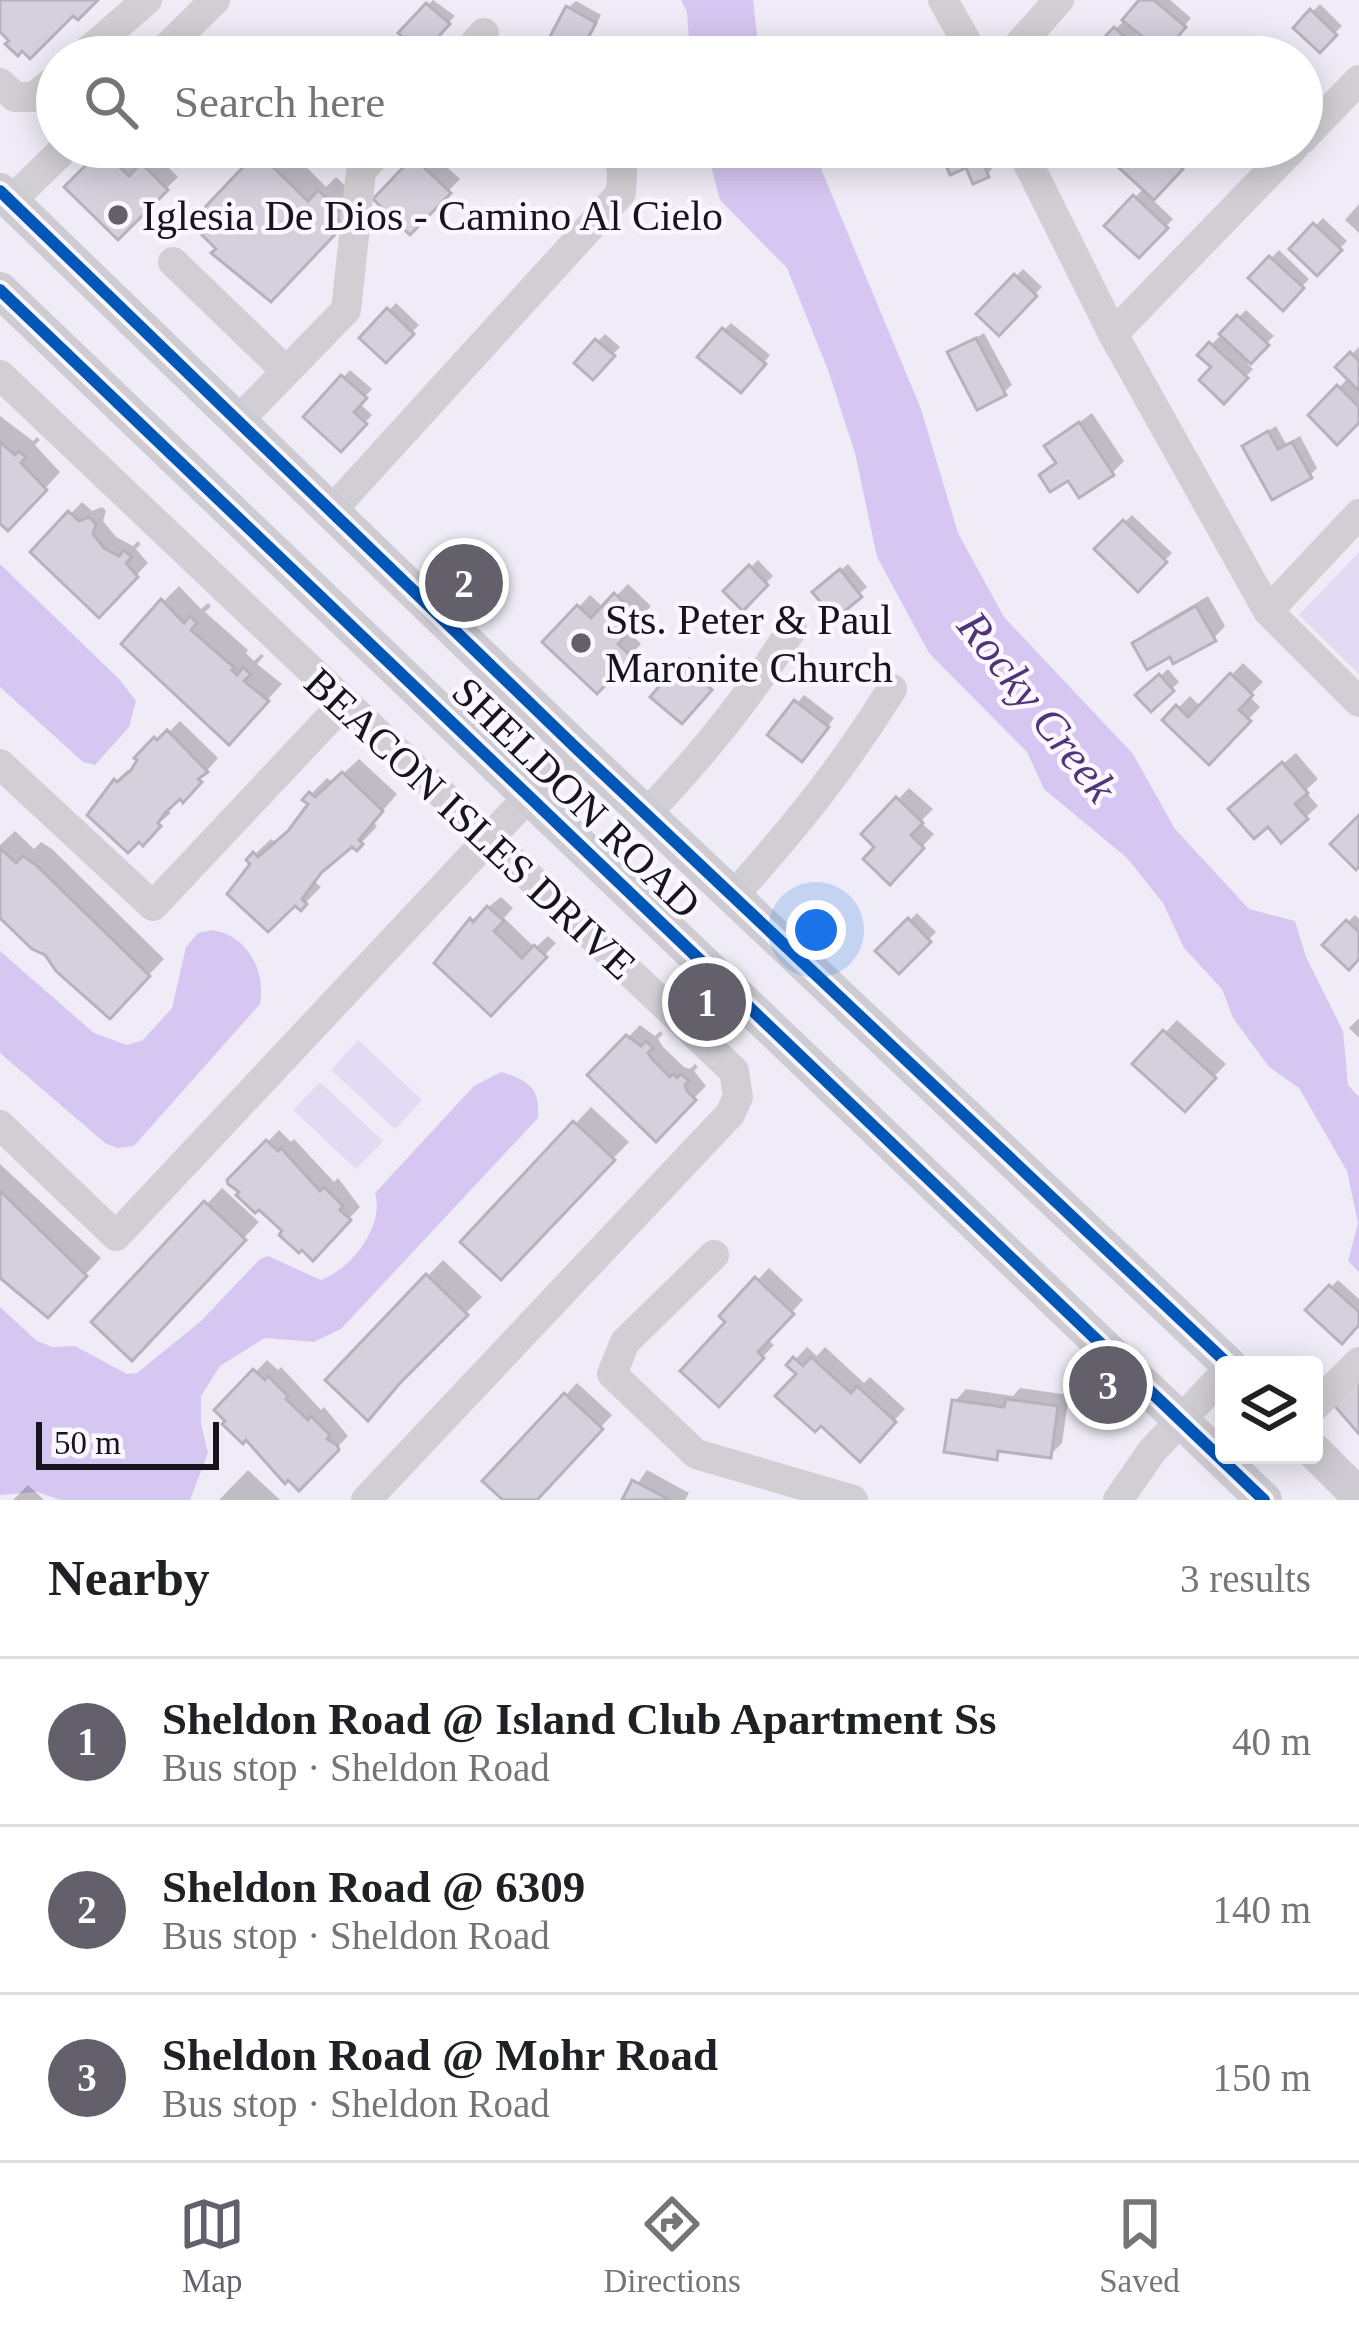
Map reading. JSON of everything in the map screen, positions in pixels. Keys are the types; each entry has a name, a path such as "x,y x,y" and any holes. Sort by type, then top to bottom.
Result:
{"main road":[{"name":"SHELDON ROAD","path":"5,196 575,747 1219,1356"},
{"name":"SHELDON ROAD","path":"0,290 1264,1500"},
{"path":"1323,1460 1359,1496"}],"street":[{"path":"105,36 147,0"},
{"path":"178,36 215,0"},
{"path":"943,0 963,36"},
{"path":"1027,36 1060,0"},
{"path":"1323,117 1359,80"},
{"path":"0,83 15,97 36,96"},
{"path":"5,196 40,168"},
{"path":"240,419 346,310 363,168"},
{"path":"332,510 622,193 621,168"},
{"path":"1030,168 1113,334 1268,611 1359,702"},
{"path":"1113,334 1274,168"},
{"path":"173,262 286,371"},
{"name":"BEACON ISLES DRIVE","path":"0,375 734,1071 739,1096 730,1114 366,1500"},
{"path":"1268,611 1359,514"},
{"path":"646,814 695,763 792,629"},
{"path":"733,896 847,763 892,688"},
{"path":"0,764 153,906 344,704"},
{"path":"0,1126 116,1236 575,747"},
{"path":"714,1256 626,1342 612,1374 697,1454 853,1500"},
{"path":"1323,1398 1359,1362"},
{"path":"1118,1500 1152,1451 1215,1383"}],"shaded area":[{"path":"1359,552 1359,674 1299,615"},
{"path":"358,1040 422,1100 395,1129 331,1070"},
{"path":"320,1082 383,1141 356,1169 293,1110"}],"water":[{"path":"681,0 753,0 757,36 689,36"},
{"name":"Rocky Creek","path":"712,168 821,168 921,409 958,533 1004,617 1133,754 1175,829 1249,909 1295,921 1306,957 1343,1031 1348,1085 1359,1097 1359,1272 1348,1261 1358,1223 1347,1171 1299,1088 1269,1067 1233,1018 1222,989 1184,948 1163,903 1127,858 1044,789 1027,752 929,653 877,557 855,453 787,268 720,200"},
{"path":"0,564 136,701 129,727 95,765 83,762 0,687"},
{"path":"212,930 235,939 251,956 260,979 260,1004 134,1146 117,1148 105,1143 0,1053 0,951 94,1033 127,1045 143,1040 172,1008 186,947 198,933"},
{"path":"501,1072 531,1087 538,1118 341,1329 314,1342 265,1338 220,1366 201,1396 208,1453 190,1500 61,1500 37,1492 0,1495 0,1307 37,1341 53,1347 75,1346 127,1374 137,1373 201,1321 260,1259 268,1256 321,1280 344,1266 370,1232 377,1206 375,1193 474,1086"}],"building":[{"path":"0,0 98,0 53,36 36,36 36,53 30,59 22,51 18,56 0,32"},
{"path":"1139,0 1154,0 1186,27 1178,36 1141,36 1122,20"},
{"path":"426,3 450,24 439,36 398,33"},
{"path":"566,6 596,23 589,36 550,36"},
{"path":"1310,9 1337,35 1323,50 1323,36 1302,36 1293,28"},
{"name":"Iglesia De Dios - Camino Al Cielo","path":"83,168 121,168 129,176 136,168 146,168 168,190 118,240 64,187"},
{"path":"242,168 274,168 308,201 318,190 338,210 333,215 344,225 271,302 211,253 216,249 190,223"},
{"path":"403,168 425,168 451,193 410,235 373,199"},
{"path":"966,168 985,168 989,177 973,184"},
{"path":"1119,168 1182,168 1154,200"},
{"path":"1133,195 1168,228 1139,258 1104,226"},
{"path":"1313,223 1342,250 1317,276 1289,249"},
{"path":"1269,256 1304,288 1283,311 1248,278"},
{"path":"1014,274 1037,296 999,336 976,314"},
{"path":"387,308 414,334 386,363 359,338"},
{"path":"1237,315 1269,345 1251,364 1219,334"},
{"path":"722,328 766,364 741,393 697,357"},
{"path":"976,338 1006,395 977,410 947,352"},
{"path":"595,339 615,356 593,380 574,363"},
{"path":"1209,342 1248,378 1224,404 1199,380 1211,367 1197,355"},
{"path":"1350,352 1359,361 1359,391 1335,367"},
{"path":"341,375 367,398 354,412 367,424 341,452 303,417"},
{"path":"1337,385 1359,407 1359,423 1337,445 1308,415"},
{"path":"1079,422 1114,475 1079,498 1068,481 1050,492 1039,475 1056,463 1044,446"},
{"path":"1268,431 1278,449 1292,442 1312,478 1272,500 1242,446"},
{"path":"0,442 15,455 19,451 26,457 21,463 47,490 8,531 0,524"},
{"path":"68,511 79,521 89,517 96,524 93,534 104,548 119,556 124,550 132,557 126,563 138,577 99,618 30,552"},
{"path":"1123,520 1167,562 1138,592 1094,549"},
{"path":"749,565 768,585 743,611 723,591"},
{"path":"840,569 862,597 835,619 812,592"},
{"name":"Sts. Peter & Paul Maronite Church","path":"614,593 641,619 618,644 632,657 597,694 542,642 577,605 591,618"},
{"path":"161,599 184,623 190,616 197,623 191,630 235,668 237,675 243,667 251,674 244,681 269,701 229,745 121,644"},
{"path":"1196,606 1216,641 1173,664 1170,657 1147,670 1132,643"},
{"path":"680,662 712,690 682,724 650,697"},
{"path":"1230,673 1253,695 1239,710 1251,721 1209,765 1162,720 1176,705 1188,717"},
{"path":"1159,674 1174,691 1151,712 1135,695"},
{"path":"794,700 829,727 802,762 767,735"},
{"path":"167,730 208,772 183,803 180,799 165,813 158,823 161,826 143,846 139,842 128,853 87,815 114,779 117,782 131,770 134,758"},
{"path":"1282,762 1308,793 1295,804 1308,819 1281,843 1268,827 1254,839 1228,809"},
{"path":"342,772 383,811 359,840 363,844 357,851 352,847 321,873 302,899 307,904 301,911 295,906 268,932 227,894 250,864 246,860 253,852 258,857 288,831 308,804 302,800 309,792 315,797"},
{"path":"896,797 923,823 911,835 924,848 890,885 863,859 874,847 861,834"},
{"path":"1359,815 1359,867 1356,870 1330,844"},
{"path":"0,848 16,863 23,856 36,865 150,976 110,1019 0,918"},
{"path":"487,906 504,921 494,931 522,958 534,945 547,957 491,1016 434,963 470,918 473,922"},
{"path":"908,918 931,942 899,974 875,951"},
{"path":"1346,920 1359,932 1359,959 1349,970 1322,945"},
{"path":"1163,1030 1216,1078 1185,1112 1132,1064"},
{"path":"626,1035 641,1046 646,1041 653,1048 648,1053 652,1059 670,1077 681,1074 689,1081 687,1091 696,1100 656,1142 587,1075"},
{"path":"573,1121 615,1160 501,1280 460,1242"},
{"path":"266,1140 278,1151 281,1148 320,1191 324,1187 351,1220 313,1261 228,1184"},
{"path":"0,1191 87,1276 48,1318 0,1278"},
{"path":"204,1201 246,1240 132,1361 91,1322"},
{"path":"426,1274 468,1315 368,1421 325,1380"},
{"path":"755,1277 794,1314 758,1352 764,1358 719,1407 680,1371 725,1322 719,1316"},
{"path":"1329,1285 1359,1312 1359,1325 1342,1344 1305,1310"},
{"path":"793,1357 803,1366 811,1357 851,1393 857,1386 896,1422 860,1462 821,1426 815,1432 775,1396 796,1374 786,1365"},
{"path":"253,1369 265,1380 268,1376 308,1420 311,1416 339,1450 299,1491 288,1480 285,1484 246,1440 243,1444 222,1424 225,1421 214,1410"},
{"path":"1359,1380 1359,1434 1332,1403"},
{"path":"564,1393 603,1429 537,1500 503,1500 482,1481"},
{"path":"1006,1399 1058,1406 1051,1458 998,1451 997,1460 944,1452 952,1400 1004,1407"},
{"path":"632,1480 670,1500 622,1500"}],"cycle path":[{"path":"0,191 575,747 1219,1356"},
{"path":"0,290 1264,1500"}],"place":[{"name":"Iglesia De Dios - Camino Al Cielo","path":"118,215"},
{"name":"Sheldon Road @ 6309","path":"464,583"},
{"name":"Sts. Peter & Paul Maronite Church","path":"581,643"},
{"name":"Sheldon Road @ Island Club Apartment Ss","path":"707,1002"},
{"name":"Sheldon Road @ Mohr Road","path":"1108,1385"}]}
